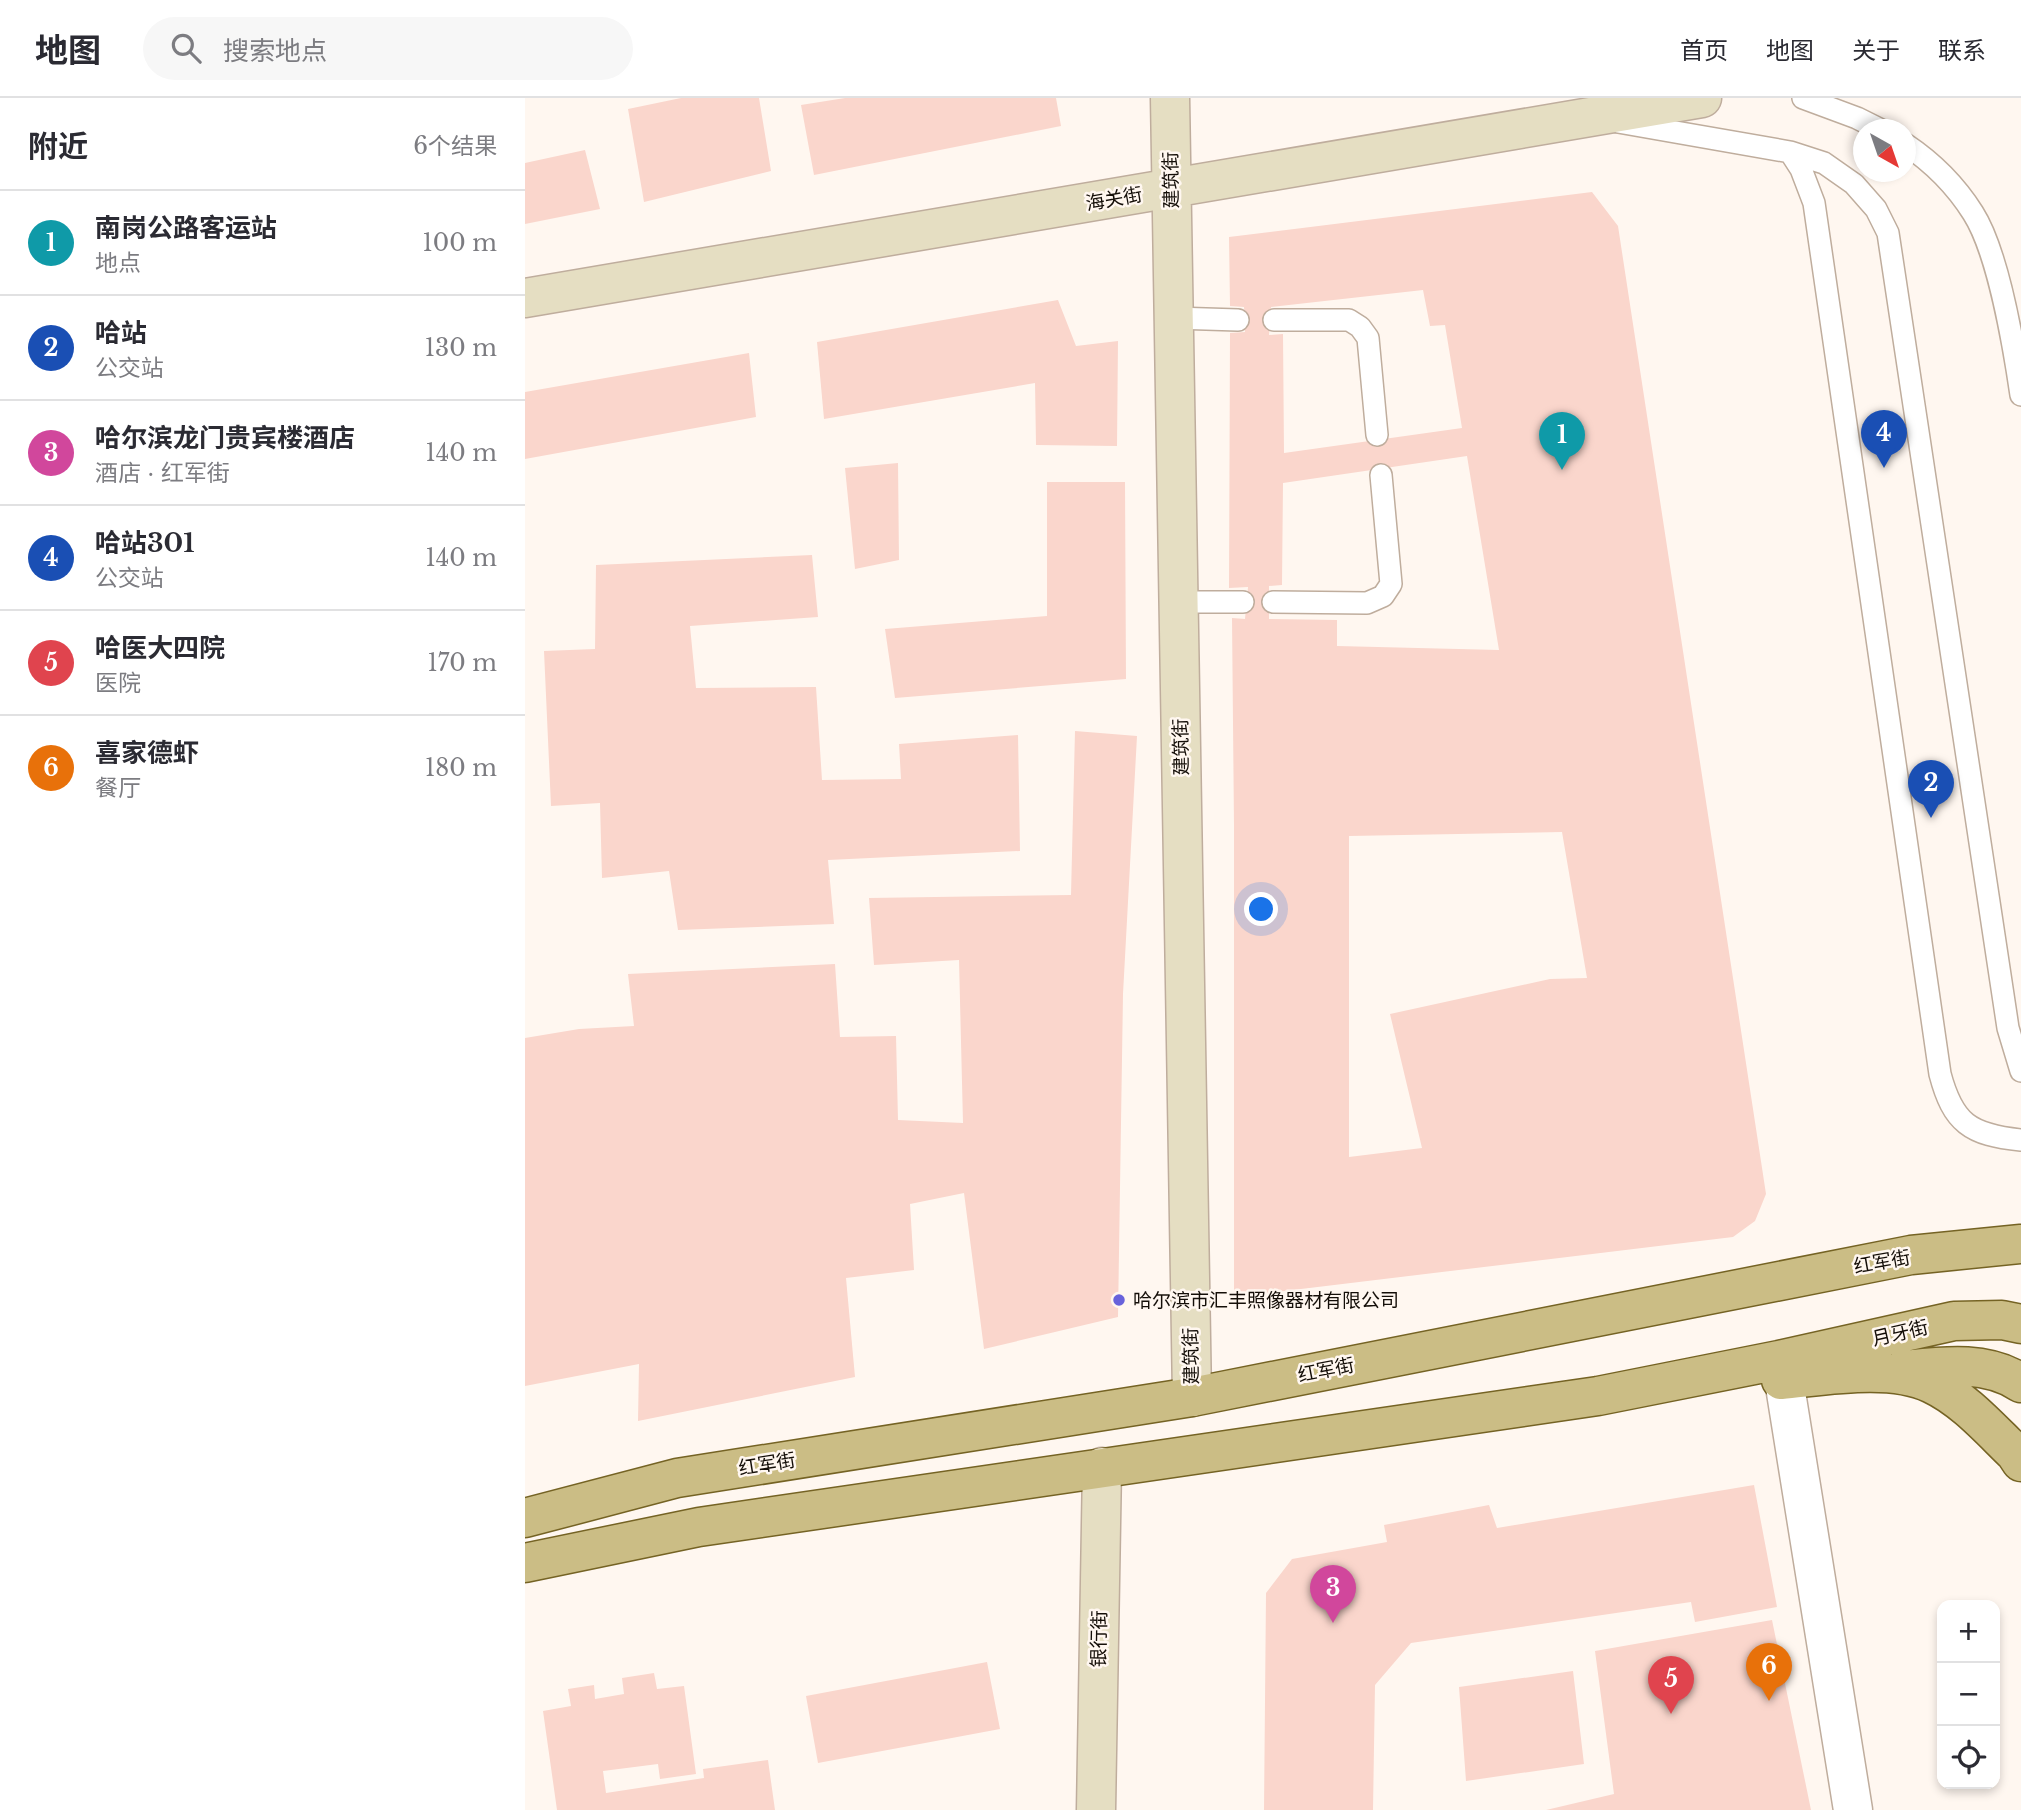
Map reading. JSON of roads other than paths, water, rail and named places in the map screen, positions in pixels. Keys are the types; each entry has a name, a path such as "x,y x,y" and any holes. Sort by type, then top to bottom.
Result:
{"main road":[{"name":"红军街","path":"525,1505 677,1478 1192,1397 1911,1255 2021,1244"},
{"name":"月牙街","path":"1782,1370 1954,1321 2002,1320 2021,1324"},
{"name":"月牙街","path":"1863,1374 1944,1365 1980,1367 2012,1377 2021,1383"},
{"path":"525,1563 699,1527 1782,1370 1897,1374 1931,1383 1966,1407 2015,1452 2021,1462"},
{"name":"红军街","path":"525,1518 677,1478"},
{"path":"525,1591 699,1527"}],"street":[{"name":"建筑街","path":"1170,98 1192,1397"},
{"name":"海关街","path":"525,298 1702,98"},
{"path":"1782,1370 1853,1810"},
{"name":"银行街","path":"1095,1810 1102,1467"}],"lane":[{"path":"1803,98 1859,119"},
{"path":"1592,117 1790,152 1824,163 1854,184 1876,209 1888,233 2008,1028 2021,1071"},
{"path":"1790,152 1801,169 1814,202 1940,1073 1947,1099 1961,1119 1981,1134 2021,1140"},
{"path":"1916,152 1943,175 1974,214 1980,226 1994,266 2021,395"},
{"path":"1174,318 1238,320"},
{"path":"1274,320 1349,320 1360,327 1368,338 1377,435"},
{"path":"1273,602 1367,603 1383,596 1391,584 1381,475"},
{"path":"1178,602 1243,602"}],"place":[{"name":"哈站301","path":"1884,468"},
{"name":"南岗公路客运站","path":"1562,470"},
{"name":"哈站","path":"1931,818"},
{"name":"哈尔滨市汇丰照像器材有限公司","path":"1119,1300"},
{"name":"哈尔滨龙门贵宾楼酒店","path":"1333,1623"},
{"name":"喜家德虾","path":"1769,1701"},
{"name":"哈医大四院","path":"1671,1714"}]}
